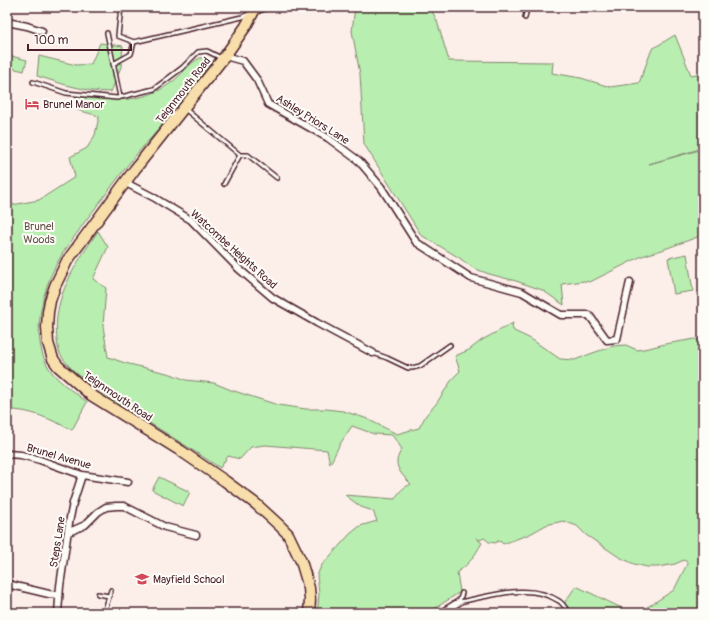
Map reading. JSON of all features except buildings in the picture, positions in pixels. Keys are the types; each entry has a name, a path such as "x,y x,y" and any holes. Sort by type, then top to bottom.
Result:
{"main road":[{"name":"Teignmouth Road","path":"255,9 246,26 224,57 124,182 67,261 55,286 50,301 46,327 48,343 53,359 71,378 91,395 225,481 256,504 288,534 301,561 309,588 309,613"}],"street":[{"path":"255,9 266,7"},
{"path":"7,22 28,26 42,31"},
{"name":"Ashley Priors Lane","path":"224,57 242,61 257,80 268,104 328,138 359,161 381,187 416,242 470,278 522,292 561,315 589,315 607,340 617,339 630,282"},
{"name":"Watcombe Heights Road","path":"124,182 153,197 191,220 239,269 273,298 373,353"},
{"name":"Brunel Avenue","path":"7,454 21,455 40,460 82,474 128,482"},
{"name":"Steps Lane","path":"58,613 69,523 73,503 82,474"},
{"path":"69,532 85,525 98,512 106,507 124,506 165,527 196,535"},
{"path":"7,584 59,595"},
{"path":"442,613 459,602"}],"lane":[{"path":"121,7 118,36 134,42 242,17 255,9"},
{"path":"525,18 528,7"},
{"path":"107,33 120,97"},
{"path":"114,64 131,54 134,42"},
{"path":"33,82 66,93 116,98 154,89 182,68 198,52 206,52 224,57"},
{"path":"184,108 240,155 248,155 277,178"},
{"path":"224,184 240,155"},
{"path":"373,353 408,368 412,368 420,366 450,345"},
{"path":"104,613 111,590"},
{"path":"462,593 459,602 520,591 546,594 561,602 569,613"},
{"path":"98,594 109,596"}],"green space":[{"path":"355,7 430,7 437,21 449,61 553,62 552,73 581,78 610,87 639,83 652,49 675,35 691,75 703,73 703,148 649,164 703,149 703,235 642,256 590,282 584,281 562,284 564,305 542,290 473,268 458,257 421,235 364,144 360,74 352,31"},
{"path":"100,43 123,46 121,67 111,92 92,91 37,76 39,56 76,65 91,64"},
{"path":"7,55 27,60 24,71 7,67"},
{"name":"Brunel Woods","path":"200,58 208,60 210,63 182,102 130,162 84,223 57,263 45,291 39,329 42,354 47,365 55,376 87,402 72,430 32,413 7,410 7,203 12,205 39,200 75,177 70,157 87,148 95,135 99,116 77,110 77,97 114,100 138,98 161,89 172,82 192,63"},
{"path":"98,231 108,247 93,279 106,288 103,326 108,357 125,363 171,374 186,380 214,383 278,405 306,409 343,411 365,418 397,434 419,428 426,415 436,404 453,378 460,371 455,356 469,350 482,340 513,323 512,327 514,331 531,339 560,359 575,360 613,346 626,345 637,350 695,339 703,341 703,613 638,613 674,590 687,562 684,560 675,564 658,567 647,567 634,564 619,557 586,535 577,526 563,521 546,525 530,534 503,544 498,541 495,543 489,542 484,538 480,540 476,538 482,543 469,562 457,572 460,592 428,613 317,613 319,593 317,576 321,566 350,534 360,526 377,521 373,511 361,507 345,495 395,499 398,493 411,484 398,468 397,461 402,449 392,435 374,434 352,426 340,444 330,464 327,450 265,445 251,447 240,459 228,456 220,468 98,390 73,370 64,360 59,351 56,324 58,309 67,282"},
{"path":"687,254 693,291 674,294 668,258"},
{"path":"159,477 190,492 183,506 152,490"},
{"path":"576,586 632,613 563,613 565,602"}],"place":[{"name":"Brunel Manor","path":"32,104"},
{"name":"Mayfield School","path":"142,579"}]}
